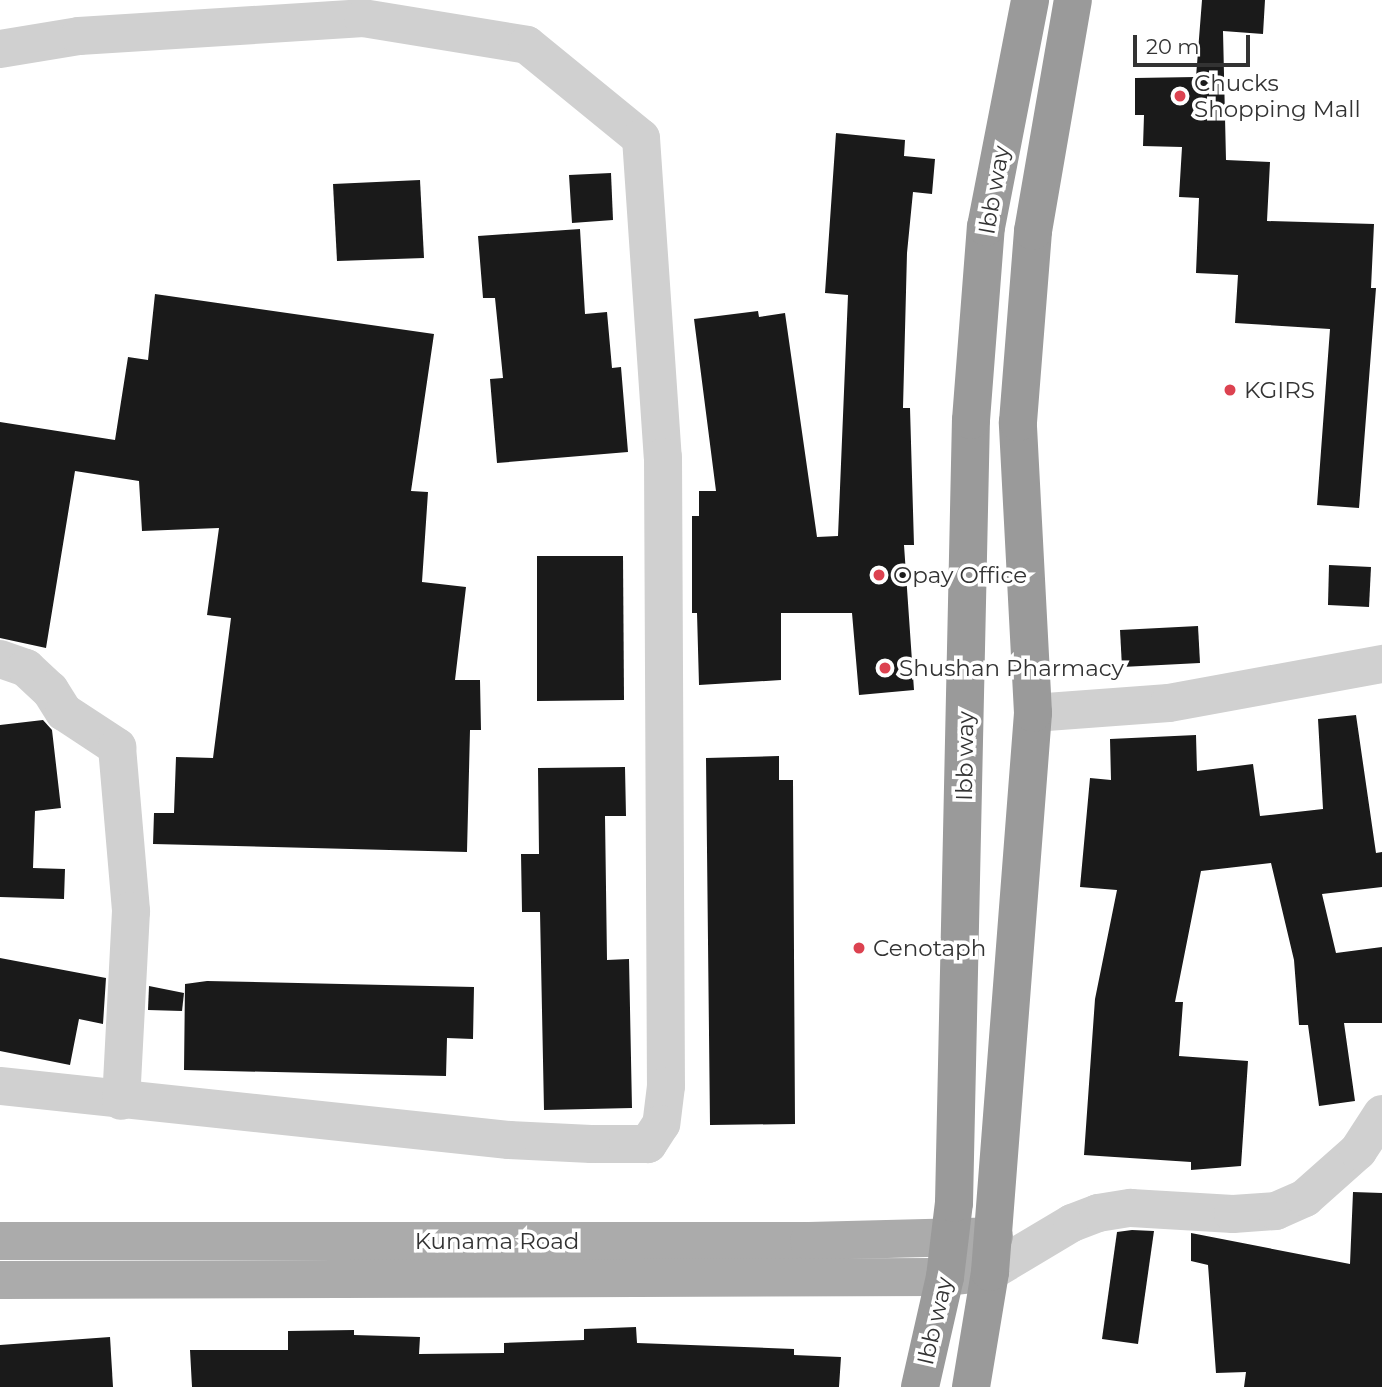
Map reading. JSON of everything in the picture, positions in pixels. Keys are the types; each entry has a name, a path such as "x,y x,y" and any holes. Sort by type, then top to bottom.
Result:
{"highway":[{"name":"Ibb way","path":"920,1387 951,1240 971,420 986,227 1030,0"},
{"path":"971,1387 992,1254 1033,713 1018,422 1033,231 1073,0"}],"main road":[{"name":"Kunama Road","path":"0,1241 951,1240 992,1254"},
{"name":"Kunama Road","path":"0,1280 945,1278 992,1254"}],"street":[{"path":"0,49 79,36 363,18 527,45 641,138 663,457 666,1086 661,1124 648,1144 509,1140 193,1104 121,1101 0,1086"},
{"path":"0,659 26,668 50,690 64,712 117,747 131,911 121,1101"},
{"path":"1033,713 1169,702 1382,664"},
{"path":"992,1254 1098,1213 1131,1208 1233,1214 1276,1211 1305,1198 1358,1151 1382,1114"}],"building":[{"path":"1202,0 1265,0 1263,34 1223,31 1226,160 1270,162 1267,221 1374,224 1371,288 1376,288 1359,508 1317,505 1330,329 1235,323 1238,275 1196,273 1199,198 1179,197 1182,147 1143,146 1144,115 1135,115 1135,78 1196,77"},
{"path":"836,133 905,140 904,156 935,159 932,194 913,192 907,253 903,408 910,408 914,545 904,545 914,690 859,695 852,613 781,613 781,680 699,685 697,613 692,613 692,516 699,516 699,491 716,491 694,319 758,311 759,317 785,313 817,537 838,536 848,295 825,293"},
{"path":"611,173 613,220 572,223 569,175"},
{"path":"420,180 424,258 337,261 333,184"},
{"path":"580,229 585,314 607,312 612,368 621,367 628,452 497,463 490,379 503,378 495,298 483,298 478,236"},
{"path":"155,294 434,334 411,491 428,492 422,582 466,587 455,680 480,680 481,730 470,730 467,852 153,844 154,813 174,813 176,757 213,758 231,618 207,615 219,528 142,531 139,481 75,471 46,648 0,638 0,422 115,440 128,357 148,360"},
{"path":"537,556 623,556 624,700 537,701"},
{"path":"1329,565 1371,567 1369,607 1328,605"},
{"path":"1198,626 1200,663 1122,667 1120,630"},
{"path":"1356,715 1376,853 1382,852 1382,887 1322,894 1336,953 1382,947 1382,1023 1344,1023 1355,1101 1319,1106 1308,1025 1299,1025 1294,960 1271,863 1201,871 1175,1002 1183,1002 1179,1056 1248,1061 1241,1166 1191,1170 1191,1162 1084,1155 1095,999 1117,890 1080,887 1090,778 1111,780 1110,739 1196,735 1197,771 1253,764 1260,816 1323,809 1318,719"},
{"path":"43,720 52,730 61,808 35,811 33,868 65,869 64,899 0,897 0,725"},
{"path":"779,756 779,780 793,780 795,1124 710,1125 706,758"},
{"path":"625,767 626,816 605,816 607,960 629,959 632,1108 544,1110 540,912 522,912 521,854 539,854 538,768"},
{"path":"0,958 106,978 103,1024 79,1019 70,1065 0,1051"},
{"path":"207,981 474,987 473,1039 447,1038 446,1076 184,1070 185,984"},
{"path":"149,986 184,993 182,1011 148,1010"},
{"path":"1353,1192 1382,1193 1382,1387 1244,1387 1246,1372 1216,1373 1208,1265 1191,1261 1191,1233 1350,1264"},
{"path":"1154,1231 1138,1344 1102,1339 1117,1232"},
{"path":"636,1327 637,1343 794,1349 794,1355 841,1357 839,1387 192,1387 190,1350 288,1350 288,1331 354,1330 354,1335 420,1337 419,1354 504,1353 504,1343 584,1340 584,1329"},
{"path":"110,1337 113,1387 0,1387 0,1345"}],"place":[{"name":"Chucks Shopping Mall","path":"1180,96"},
{"name":"KGIRS","path":"1230,390"},
{"name":"Opay Office","path":"879,575"},
{"name":"Shushan Pharmacy","path":"885,668"},
{"name":"Cenotaph","path":"859,948"}]}
